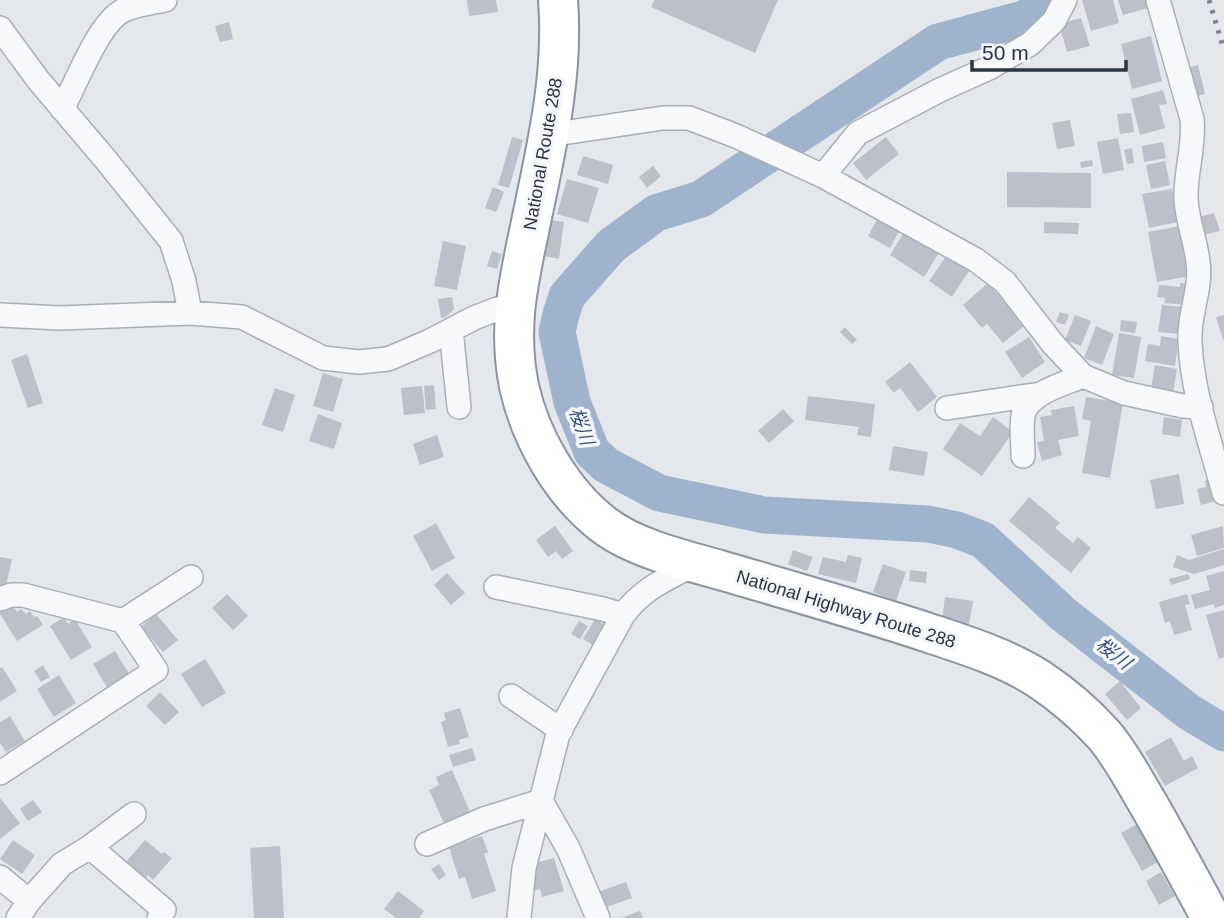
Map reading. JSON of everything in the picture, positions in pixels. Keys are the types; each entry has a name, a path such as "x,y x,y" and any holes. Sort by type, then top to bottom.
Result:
{"highway":[{"name":"National Route 288","path":"514,306 557,88 558,0"},
{"name":"National Highway Route 288","path":"514,306 513,345 520,388 538,440 573,495 605,526 624,538 697,564 877,616 958,643 1036,677 1082,713 1112,747 1178,855 1211,918"}],"street":[{"path":"62,109 88,55 119,13 165,0"},
{"path":"821,175 858,133 989,68 1030,44 1054,21 1065,0"},
{"path":"1158,0 1192,119 1194,136 1186,197 1199,264 1189,338 1201,407 1224,493"},
{"path":"0,28 18,55 171,241 184,281 190,313"},
{"path":"549,135 663,118 689,118 736,136 821,175 976,260 1005,282 1053,344 1083,376 1124,393 1183,406 1201,407"},
{"path":"0,315 60,318 190,313 242,317 323,358 359,362 388,359 497,309 514,306"},
{"path":"451,330 458,407"},
{"path":"1023,456 1023,415 1027,404 1041,394 1083,376"},
{"path":"947,408 1041,394"},
{"path":"520,918 524,868 561,730 623,615 634,601 649,587 697,564"},
{"path":"122,621 191,577"},
{"path":"496,587 623,615"},
{"path":"0,599 23,595 122,621 156,670 0,773"},
{"path":"511,696 561,730"},
{"path":"427,844 484,819 541,801"},
{"path":"541,801 568,848 598,918"},
{"path":"0,877 24,909 62,864 134,814"},
{"path":"90,847 164,910 159,918"}],"building":[{"path":"467,0 496,0 498,12 469,16"},
{"path":"654,0 778,0 755,53 651,7"},
{"path":"1082,0 1113,0 1119,23 1091,31"},
{"path":"1118,0 1150,0 1152,7 1123,15"},
{"path":"1081,18 1090,46 1067,52 1059,24"},
{"path":"229,22 233,39 220,42 215,26"},
{"path":"1151,36 1162,81 1132,89 1121,44"},
{"path":"1198,65 1205,94 1192,97 1185,69"},
{"path":"1163,90 1167,104 1159,105 1165,128 1140,135 1131,99"},
{"path":"1131,113 1134,132 1120,134 1117,114"},
{"path":"1070,120 1075,146 1057,149 1052,123"},
{"path":"512,137 523,140 509,188 498,185"},
{"path":"886,137 899,154 866,180 853,163"},
{"path":"1118,138 1124,170 1103,174 1097,142"},
{"path":"1163,142 1166,158 1144,162 1142,146"},
{"path":"1132,148 1134,163 1127,164 1124,150"},
{"path":"583,156 613,165 608,184 577,175"},
{"path":"1092,160 1093,166 1081,168 1080,162"},
{"path":"1165,161 1170,185 1151,189 1146,165"},
{"path":"653,166 661,176 647,188 639,177"},
{"path":"1007,172 1091,173 1091,208 1007,207"},
{"path":"567,179 599,188 588,223 557,214"},
{"path":"493,187 504,192 496,212 485,208"},
{"path":"1172,189 1178,222 1149,228 1142,194"},
{"path":"1214,213 1220,231 1204,235 1199,217"},
{"path":"549,220 564,222 559,259 544,256"},
{"path":"877,220 899,232 890,248 868,236"},
{"path":"1044,222 1079,223 1078,234 1044,233"},
{"path":"1180,226 1190,276 1157,282 1148,232"},
{"path":"906,229 940,251 924,277 890,255"},
{"path":"443,241 466,246 457,290 434,286"},
{"path":"492,251 502,254 497,269 487,266"},
{"path":"947,255 969,271 952,297 929,281"},
{"path":"988,283 1024,326 1003,343 987,324 982,328 963,305"},
{"path":"1180,283 1189,284 1187,305 1164,303 1165,298 1157,297 1159,285 1180,287"},
{"path":"452,297 454,309 441,318 438,299"},
{"path":"1162,305 1183,307 1179,334 1158,332"},
{"path":"1060,312 1069,315 1065,325 1056,322"},
{"path":"1075,315 1091,321 1081,346 1065,340"},
{"path":"1224,315 1224,340 1223,340 1216,317"},
{"path":"1121,320 1137,322 1135,333 1120,331"},
{"path":"1096,326 1114,334 1102,365 1084,358"},
{"path":"845,327 857,340 852,344 840,332"},
{"path":"1119,333 1141,337 1134,378 1112,375"},
{"path":"1161,336 1179,339 1175,366 1145,361 1148,344 1160,346"},
{"path":"1029,337 1045,362 1022,378 1005,352"},
{"path":"27,354 43,403 28,408 11,360"},
{"path":"910,362 937,397 918,412 900,388 894,393 885,382"},
{"path":"1155,365 1177,369 1173,392 1151,388"},
{"path":"323,373 343,379 333,412 313,406"},
{"path":"434,385 436,409 426,410 424,386"},
{"path":"422,386 425,413 404,415 401,388"},
{"path":"275,388 295,395 283,432 262,425"},
{"path":"808,396 875,404 871,437 857,435 859,427 805,420"},
{"path":"1086,397 1123,403 1110,478 1082,473 1091,421 1082,419"},
{"path":"1074,406 1079,436 1058,440 1062,455 1042,461 1037,442 1044,441 1040,417 1052,415 1051,410"},
{"path":"783,409 794,421 769,443 758,431"},
{"path":"318,414 342,423 334,449 309,441"},
{"path":"993,417 1013,432 982,476 943,449 960,423 980,436"},
{"path":"1164,417 1182,420 1180,437 1162,434"},
{"path":"437,435 444,457 420,465 413,444"},
{"path":"893,446 928,452 924,476 889,470"},
{"path":"1179,474 1184,504 1156,509 1150,480"},
{"path":"1210,479 1216,501 1201,505 1197,489 1206,487 1205,481"},
{"path":"1029,497 1060,523 1055,528 1073,543 1078,537 1091,548 1071,573 1009,521"},
{"path":"436,523 455,558 432,571 413,536"},
{"path":"555,526 573,551 562,559 556,551 548,557 536,540"},
{"path":"1223,526 1224,548 1197,556 1191,535"},
{"path":"1224,549 1224,565 1194,574 1173,567 1177,555 1189,560"},
{"path":"793,550 813,557 807,571 788,564"},
{"path":"848,555 862,558 856,583 818,574 823,557 846,562"},
{"path":"0,557 12,559 6,586 0,585"},
{"path":"883,564 906,572 896,601 873,592"},
{"path":"910,570 927,572 926,583 909,581"},
{"path":"1224,571 1224,605 1215,608 1214,604 1195,609 1191,595 1210,590 1206,576"},
{"path":"447,573 465,593 451,605 434,585"},
{"path":"1188,574 1190,579 1171,585 1169,579"},
{"path":"227,594 248,616 233,630 212,608"},
{"path":"1187,594 1190,604 1185,605 1192,630 1174,635 1170,621 1165,623 1159,602"},
{"path":"945,597 973,601 969,624 942,620"},
{"path":"12,604 17,612 21,609 26,614 30,611 43,625 17,641 0,614 0,611"},
{"path":"1224,610 1224,657 1219,659 1206,615"},
{"path":"156,614 178,640 163,652 141,627"},
{"path":"64,617 68,624 75,619 92,647 71,660 50,626"},
{"path":"595,619 609,628 596,647 583,639"},
{"path":"579,621 588,626 580,639 571,634"},
{"path":"115,651 130,675 108,689 93,664"},
{"path":"205,659 226,693 202,707 181,674"},
{"path":"43,665 50,677 41,682 34,671"},
{"path":"2,667 17,691 0,702 0,668"},
{"path":"59,675 76,703 54,717 37,689"},
{"path":"1120,681 1141,708 1127,720 1105,694"},
{"path":"160,692 179,712 165,725 146,706"},
{"path":"460,708 469,737 459,740 460,744 448,747 441,722 446,720 444,713"},
{"path":"10,716 25,741 6,752 0,743 0,722"},
{"path":"1171,737 1184,761 1192,756 1198,768 1165,786 1145,752"},
{"path":"472,748 476,760 453,767 449,755"},
{"path":"452,770 470,812 444,823 429,790 439,785 436,777"},
{"path":"0,798 20,823 0,839"},
{"path":"33,800 42,812 28,821 20,809"},
{"path":"1137,824 1158,862 1142,871 1121,833"},
{"path":"482,836 488,852 484,854 496,891 472,899 465,877 459,879 449,847"},
{"path":"13,840 35,855 22,874 0,859"},
{"path":"145,840 162,854 164,852 172,858 153,880 148,875 145,878 126,862"},
{"path":"280,846 284,918 254,918 250,848"},
{"path":"554,858 564,891 542,897 540,889 534,891 529,875 535,874 532,864"},
{"path":"439,864 446,875 439,880 431,869"},
{"path":"1161,872 1175,896 1159,905 1146,881"},
{"path":"626,882 632,898 604,908 598,892"},
{"path":"398,891 424,911 419,918 396,918 384,909"},
{"path":"640,911 643,918 621,918"}],"waterway":[{"name":"桜川","path":"1041,0 1027,18 938,42 701,199 656,213 611,246 567,296 561,314 557,332 572,402 592,452 606,465 659,493 764,515 928,524 957,530 983,540 1063,614 1189,712 1224,733"}],"railway":[{"path":"1209,0 1224,50"}]}
